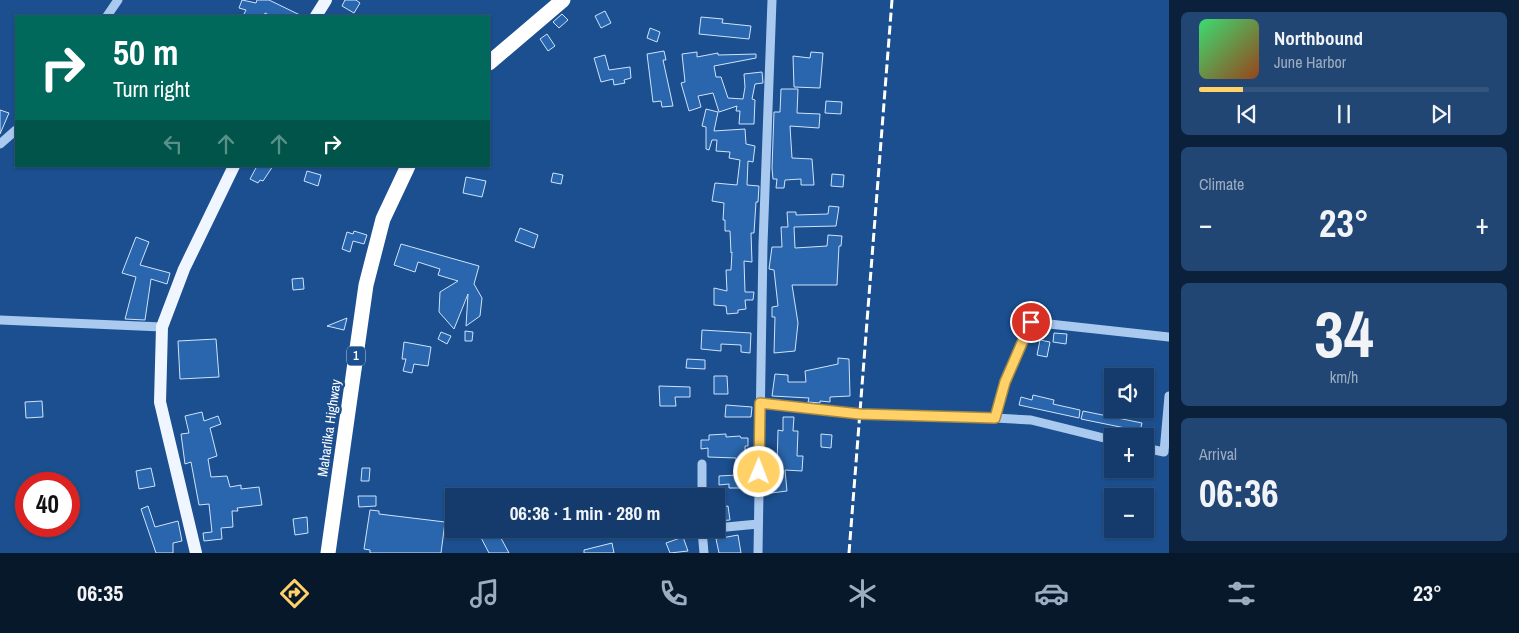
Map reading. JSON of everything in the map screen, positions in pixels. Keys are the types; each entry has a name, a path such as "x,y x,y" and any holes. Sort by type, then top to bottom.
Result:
{"highway":[{"path":"490,62 563,0"},
{"name":"Maharlika Highway","path":"328,553 366,284 383,219 408,167"}],"main road":[{"path":"317,15 326,0"},
{"path":"196,553 160,402 162,327 184,269 234,167"}],"street":[{"path":"108,15 118,0"},
{"path":"758,553 763,244 772,0"},
{"path":"0,144 15,131"},
{"path":"0,320 162,327"},
{"path":"995,418 1005,382 1031,322 1169,336"},
{"path":"1154,450 1164,452 1169,396"},
{"path":"760,403 860,414 1031,420 1104,438"},
{"path":"702,464 702,488"},
{"path":"725,527 758,524"},
{"path":"704,553 705,538"}],"building":[{"path":"242,0 256,3 257,0 269,0 300,15 269,15 265,13 264,15 244,15 246,10 239,8"},
{"path":"345,0 356,0 360,3 354,13 342,6"},
{"path":"605,11 611,23 601,28 595,16"},
{"path":"562,14 568,20 559,28 553,22"},
{"path":"701,17 723,19 722,23 751,26 749,39 699,34"},
{"path":"650,28 660,32 657,42 647,38"},
{"path":"547,34 555,46 548,51 540,39"},
{"path":"664,51 666,60 663,60 673,106 662,107 661,101 653,102 647,54"},
{"path":"697,52 697,57 718,53 718,55 756,54 756,58 714,66 716,77 721,77 728,98 743,99 745,87 744,74 762,72 763,83 755,84 752,99 755,100 754,124 739,124 740,111 736,111 737,106 719,112 713,93 698,96 701,107 689,111 681,83 685,82 682,54"},
{"path":"811,52 823,53 820,88 794,87 793,56 810,58"},
{"path":"605,55 609,70 630,67 631,78 624,80 625,83 614,85 613,79 601,82 594,58"},
{"path":"781,89 798,89 797,113 820,114 819,128 790,126 792,158 812,159 814,185 801,185 801,179 785,180 784,188 776,188 777,179 773,179 772,168 774,112 780,112"},
{"path":"826,101 842,102 841,114 825,113"},
{"path":"706,109 718,112 714,131 745,129 746,144 755,146 753,162 748,161 747,185 759,186 758,202 756,202 754,233 751,233 752,262 744,261 745,292 754,292 753,300 745,300 746,309 738,310 738,313 727,314 726,306 714,305 714,288 727,291 726,270 731,270 732,252 730,231 725,231 725,220 723,220 724,203 712,201 715,183 737,185 740,160 729,158 730,152 716,151 717,140 712,140 709,150 706,149 706,127 702,126"},
{"path":"0,110 9,113 0,134"},
{"path":"256,167 272,167 263,181 260,180 258,183 250,179"},
{"path":"307,171 321,175 318,186 304,181"},
{"path":"553,173 563,175 561,184 551,182"},
{"path":"832,174 844,175 843,187 831,186"},
{"path":"466,177 486,181 482,197 463,193"},
{"path":"829,206 839,207 836,226 794,227 795,248 827,246 828,235 842,236 841,246 839,246 837,285 792,285 798,323 795,351 774,353 775,317 772,317 772,307 778,306 774,270 769,269 772,247 782,247 781,227 788,227 787,212 796,212 796,215 828,214"},
{"path":"520,228 538,235 534,248 515,241"},
{"path":"354,231 367,235 364,244 353,241 350,252 342,249 347,232 353,234"},
{"path":"136,237 149,242 140,265 170,273 167,284 151,279 145,320 125,319 136,277 122,273"},
{"path":"401,244 479,266 474,284 482,298 480,316 466,326 468,294 454,329 439,312 440,292 458,281 438,275 440,269 418,262 415,272 394,265"},
{"path":"303,278 304,289 293,290 292,279"},
{"path":"347,318 344,330 327,326"},
{"path":"702,330 751,333 750,353 741,352 741,345 721,344 721,351 701,349"},
{"path":"465,331 473,332 472,341 465,341"},
{"path":"441,332 451,336 447,344 438,339"},
{"path":"1054,333 1067,334 1066,344 1053,342"},
{"path":"216,339 219,377 180,379 178,341"},
{"path":"1040,340 1050,342 1047,357 1037,355"},
{"path":"404,342 431,347 428,366 414,364 412,373 403,371 406,359 402,359"},
{"path":"838,358 849,359 850,396 830,397 830,402 820,401 820,403 808,402 809,398 772,396 775,374 788,375 788,382 806,382 805,371 838,364"},
{"path":"687,359 705,360 705,369 686,368"},
{"path":"714,376 727,376 728,394 714,394"},
{"path":"659,386 690,387 690,397 675,397 676,406 660,406"},
{"path":"1033,395 1054,400 1053,404 1080,410 1079,418 1019,405 1021,397 1032,400"},
{"path":"42,401 43,417 26,418 25,402"},
{"path":"726,405 752,407 751,417 725,417"},
{"path":"1083,411 1104,415 1104,418 1117,418 1142,423 1141,428 1125,428 1081,419"},
{"path":"202,412 204,421 218,416 221,424 210,428 217,456 208,459 211,477 227,476 230,487 241,485 241,489 259,487 262,505 237,508 238,511 232,511 233,527 221,528 222,539 204,541 203,533 212,532 209,504 199,505 191,462 185,464 181,434 189,433 185,416"},
{"path":"783,417 794,417 793,431 798,431 797,456 803,456 802,471 785,470 787,491 771,493 769,473 772,473 771,466 777,466 778,430 783,431"},
{"path":"726,434 726,437 740,436 741,438 748,438 748,446 745,446 746,488 729,488 729,484 719,485 719,476 737,475 736,458 708,457 708,448 701,449 701,440 709,440 709,435"},
{"path":"821,434 832,435 831,448 821,447"},
{"path":"151,468 155,486 139,489 136,471"},
{"path":"362,468 370,468 369,481 361,481"},
{"path":"358,496 376,496 376,506 359,507"},
{"path":"148,506 155,527 178,521 182,541 173,543 173,553 156,553 141,509"},
{"path":"725,506 728,506 730,520 725,520"},
{"path":"370,510 379,511 379,514 445,522 441,553 370,553 370,550 364,549"},
{"path":"307,517 308,533 295,535 293,519"},
{"path":"738,535 741,553 719,553 716,539"},
{"path":"481,538 501,538 509,553 489,553"},
{"path":"683,538 688,551 670,553 666,543"},
{"path":"612,543 614,553 584,553 584,550"}],"railway":[{"path":"849,553 892,0"}],"route":[{"path":"759,472 760,403 860,414 995,418 1005,382 1031,322"}]}
